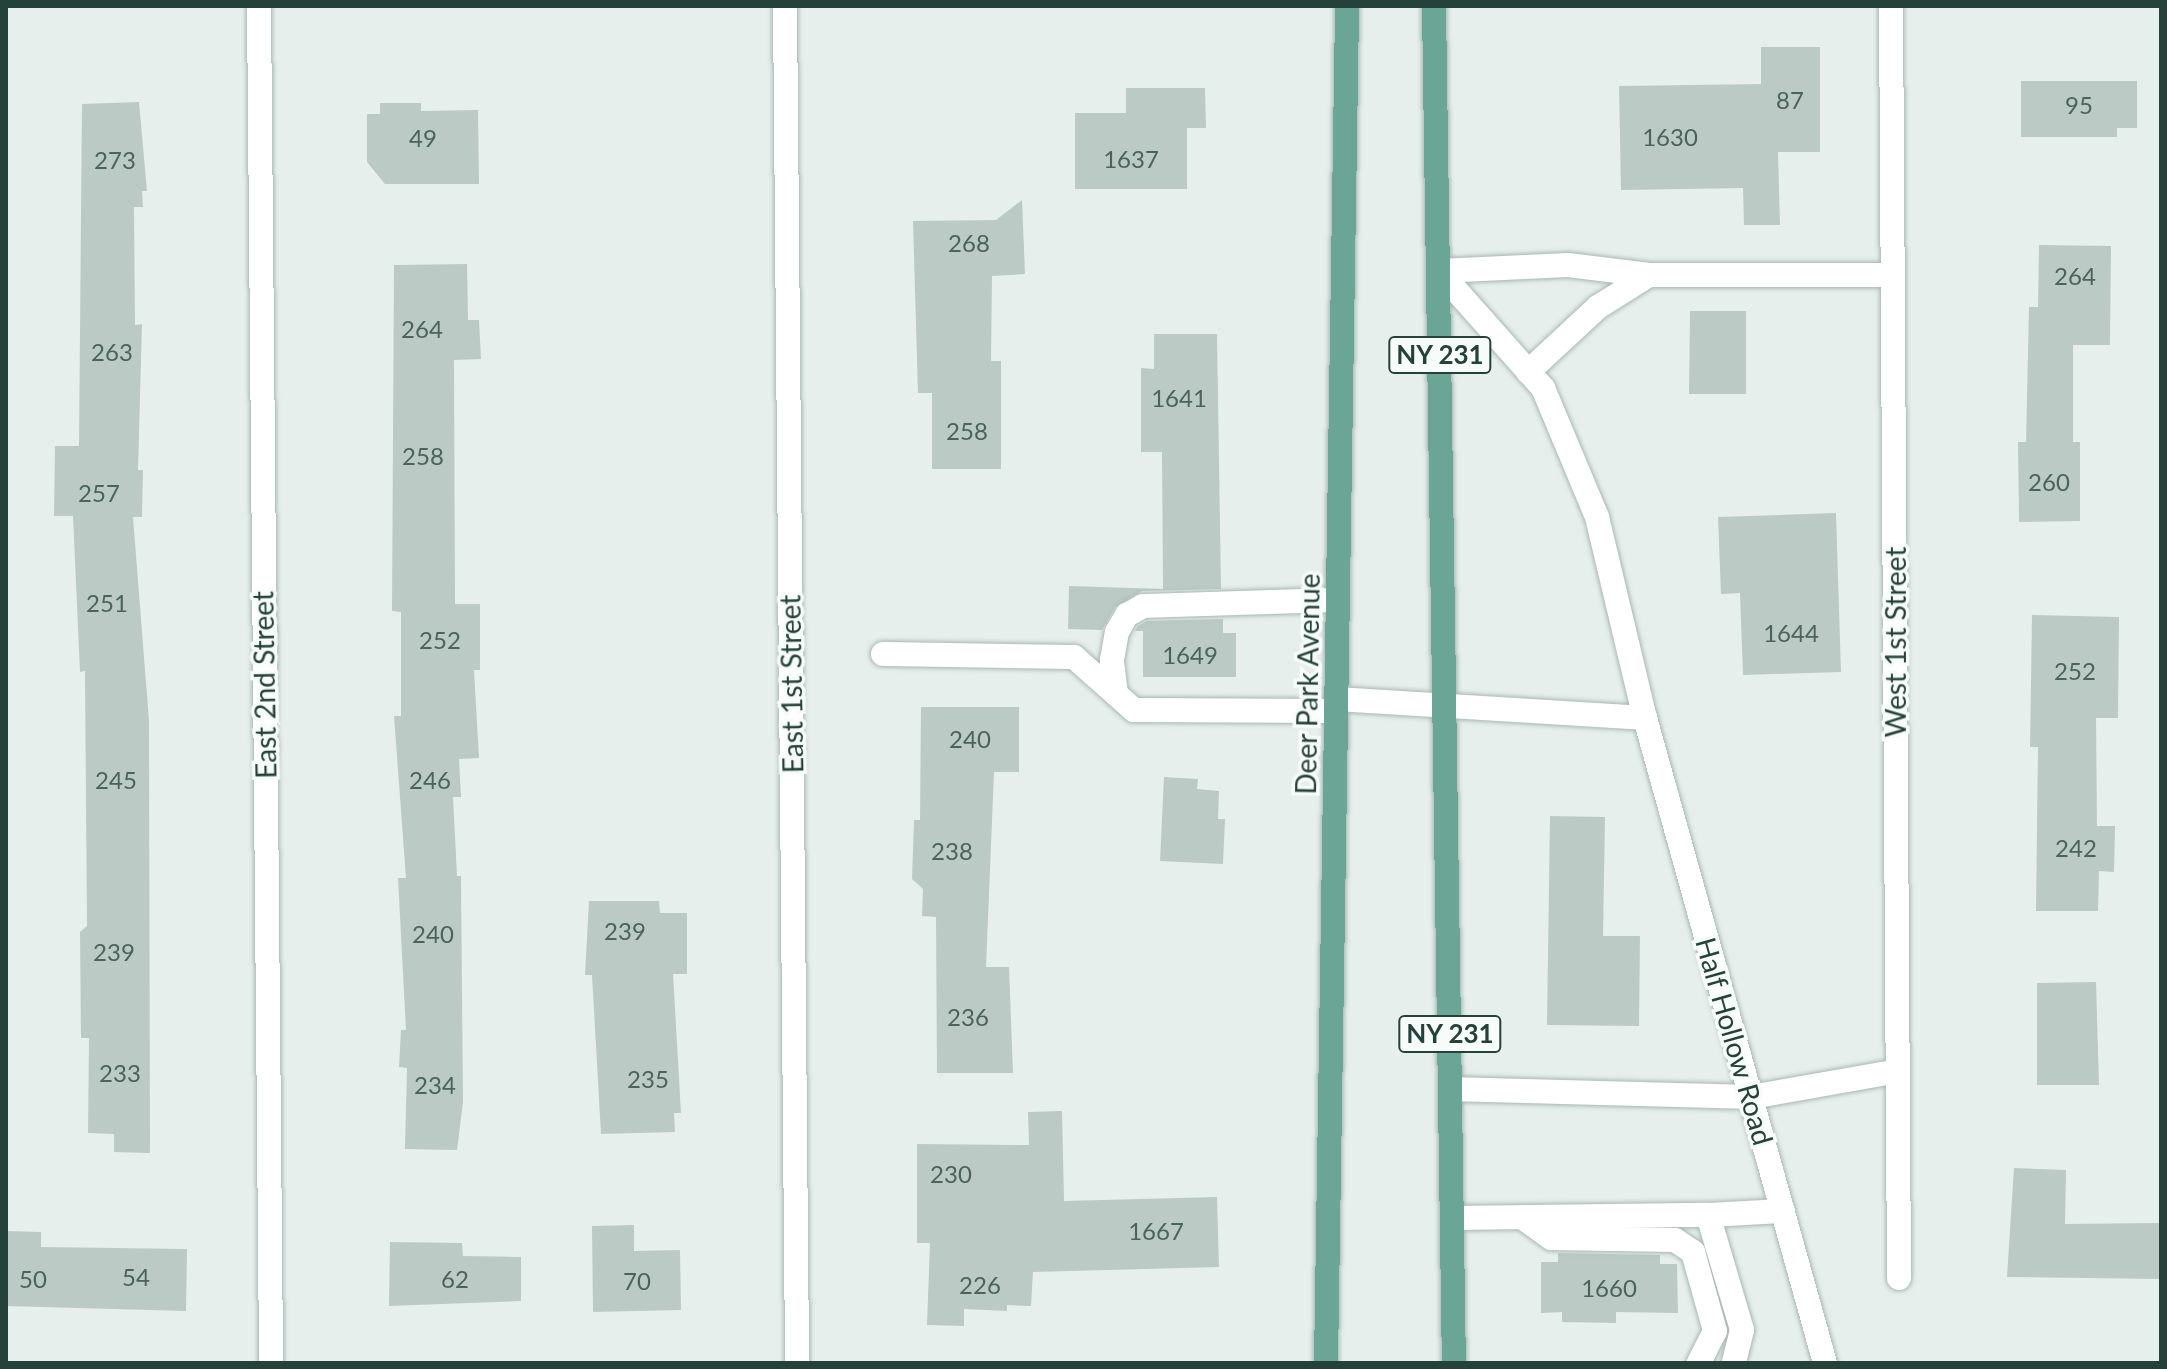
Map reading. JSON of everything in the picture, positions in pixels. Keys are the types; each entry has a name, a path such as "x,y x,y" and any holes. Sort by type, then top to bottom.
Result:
{"main road":[{"name":"Deer Park Avenue","path":"1326,1363 1347,6"},
{"name":"NY 231","path":"1434,6 1454,1363"}],"street":[{"name":"East 2nd Street","path":"259,6 271,1363"},
{"name":"East 1st Street","path":"785,6 797,1363"},
{"name":"West 1st Street","path":"1891,6 1899,1278"},
{"path":"1439,271 1568,265 1649,275 1893,275"},
{"name":"Half Hollow Road","path":"1439,271 1543,388 1597,517 1645,718 1825,1363"},
{"path":"1528,372 1598,307 1649,275"},
{"path":"1116,694 1112,660 1117,632 1127,615 1143,606 1338,600"},
{"path":"883,654 1074,657 1134,710 1445,704 1645,718"},
{"path":"1451,1089 1751,1097 1898,1071"},
{"path":"1452,1218 1708,1215 1783,1211"},
{"path":"1708,1215 1742,1330 1734,1363"},
{"path":"1522,1217 1551,1238 1675,1240 1693,1252 1715,1331 1699,1363"}],"building":[{"path":"1761,47 1820,47 1820,152 1778,152 1780,225 1744,225 1743,188 1621,190 1619,86 1761,84"},
{"path":"2021,81 2137,81 2137,128 2117,128 2117,137 2021,137"},
{"path":"1126,88 1205,88 1206,128 1187,128 1187,189 1075,189 1075,113 1126,113"},
{"path":"139,102 147,191 142,191 143,207 134,207 135,325 142,324 138,470 143,470 142,517 133,517 149,721 150,1153 114,1152 114,1134 88,1133 89,1038 81,1038 80,932 87,926 85,671 80,672 73,516 54,516 55,446 79,446 82,104"},
{"path":"380,103 421,103 421,111 478,110 479,184 385,184 367,162 367,114 380,114"},
{"path":"1022,200 1025,274 992,276 991,361 1001,361 1001,469 932,469 932,393 918,393 913,221 996,220"},
{"path":"2039,245 2111,246 2110,345 2073,345 2073,442 2080,442 2080,521 2019,522 2018,442 2026,442 2029,307 2038,307"},
{"path":"467,264 468,320 479,320 481,359 454,360 455,604 480,604 480,670 474,670 479,758 459,759 461,797 453,797 457,876 461,876 463,1102 457,1150 405,1149 407,1068 399,1067 401,1030 406,1030 398,878 406,878 394,716 401,716 401,612 392,611 394,265"},
{"path":"1690,311 1746,311 1746,394 1689,394"},
{"path":"1154,334 1217,334 1221,589 1142,591 1115,607 1102,630 1068,629 1069,586 1163,589 1162,452 1141,452 1141,368 1154,369"},
{"path":"1836,513 1841,672 1743,675 1740,593 1721,594 1718,517"},
{"path":"2032,615 2119,617 2118,718 2096,718 2097,826 2115,826 2114,872 2099,871 2098,911 2036,911 2038,747 2030,747"},
{"path":"1223,619 1223,633 1236,633 1236,677 1143,677 1143,631 1135,631 1138,626 1147,621"},
{"path":"921,707 1019,707 1019,772 994,772 986,967 1009,967 1013,1073 937,1073 936,917 922,916 923,889 912,879 914,820 920,820"},
{"path":"1164,777 1198,779 1197,789 1219,791 1218,819 1225,819 1223,864 1160,861"},
{"path":"1550,816 1605,817 1603,936 1640,936 1639,1026 1547,1025"},
{"path":"589,901 659,901 660,913 687,913 687,974 673,974 681,1113 674,1113 675,1132 601,1134 592,975 585,975"},
{"path":"2096,982 2099,1085 2037,1085 2037,983"},
{"path":"1062,1111 1064,1201 1217,1197 1219,1267 1033,1272 1031,1306 1007,1305 1007,1311 964,1309 964,1326 927,1325 930,1243 917,1243 917,1144 1029,1145 1028,1112"},
{"path":"2014,1168 2066,1170 2065,1224 2161,1223 2161,1279 2007,1277"},
{"path":"634,1225 634,1251 680,1250 681,1310 593,1312 592,1226"},
{"path":"6,1231 41,1232 41,1247 187,1249 186,1311 6,1306"},
{"path":"390,1242 462,1243 463,1256 521,1257 521,1301 389,1306"},
{"path":"1558,1253 1660,1255 1660,1264 1677,1264 1678,1313 1616,1312 1616,1323 1562,1322 1562,1312 1541,1313 1541,1262 1558,1262"}]}
